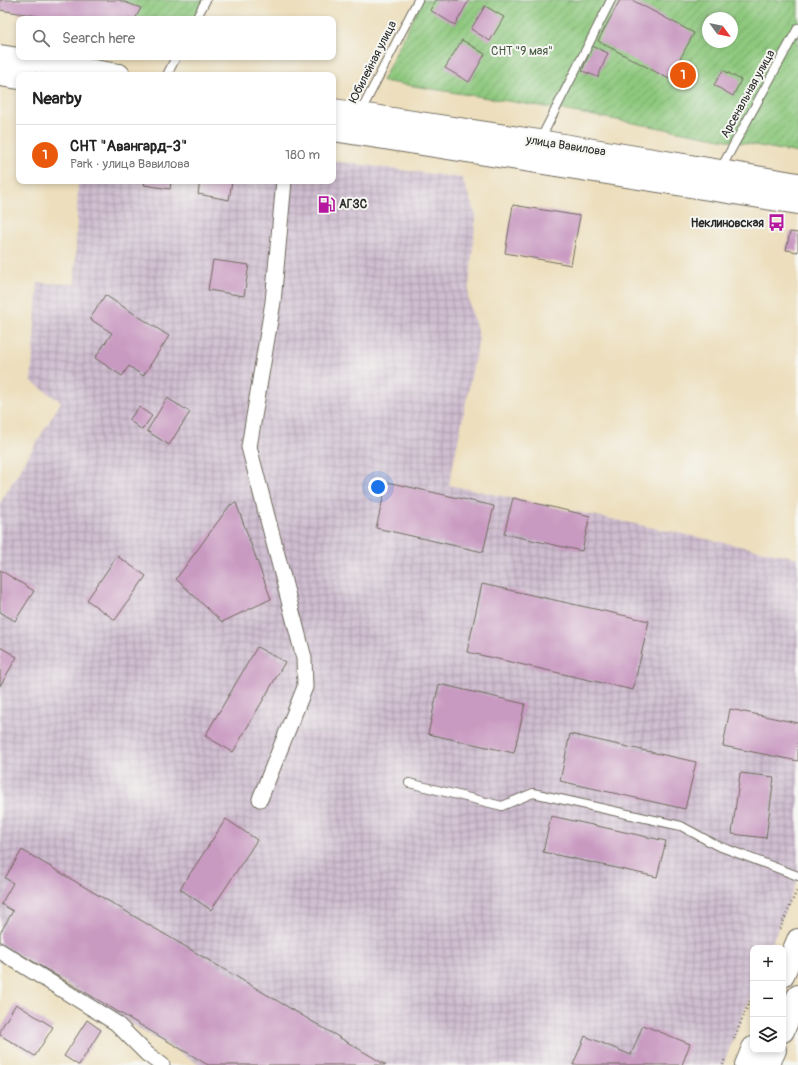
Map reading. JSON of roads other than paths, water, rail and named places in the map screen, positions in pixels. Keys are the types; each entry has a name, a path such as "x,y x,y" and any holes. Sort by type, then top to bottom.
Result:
{"main road":[{"path":"0,56 16,59"},
{"path":"25,60 100,72"},
{"path":"0,75 16,78"},
{"name":"улица Вавилова","path":"336,110 539,141 798,184"},
{"name":"улица Вавилова","path":"336,130 798,203"},
{"path":"786,952 788,937"},
{"path":"786,1024 798,996"},
{"path":"746,1065 751,1053"},
{"path":"768,1065 774,1053"}],"street":[{"path":"260,800 305,687 304,658 249,447 273,302 284,184"},
{"path":"0,951 116,1023 144,1060 162,1065"}],"lane":[{"path":"198,16 206,0"},
{"name":"Юбилейная улица","path":"360,114 418,0"},
{"path":"539,141 611,0"},
{"name":"Арсенальная улица","path":"720,171 798,28"},
{"path":"168,72 174,60"},
{"path":"409,783 502,806 533,793 681,826 716,845 798,876"}],"place":[{"name":"СНТ \"Авангард-3\"","path":"683,75"},
{"name":"АГЗС","path":"326,204"},
{"name":"Неклиновская","path":"777,223"}],"park label":[{"name":"СНТ \"9 мая\"","path":"522,51"}]}
